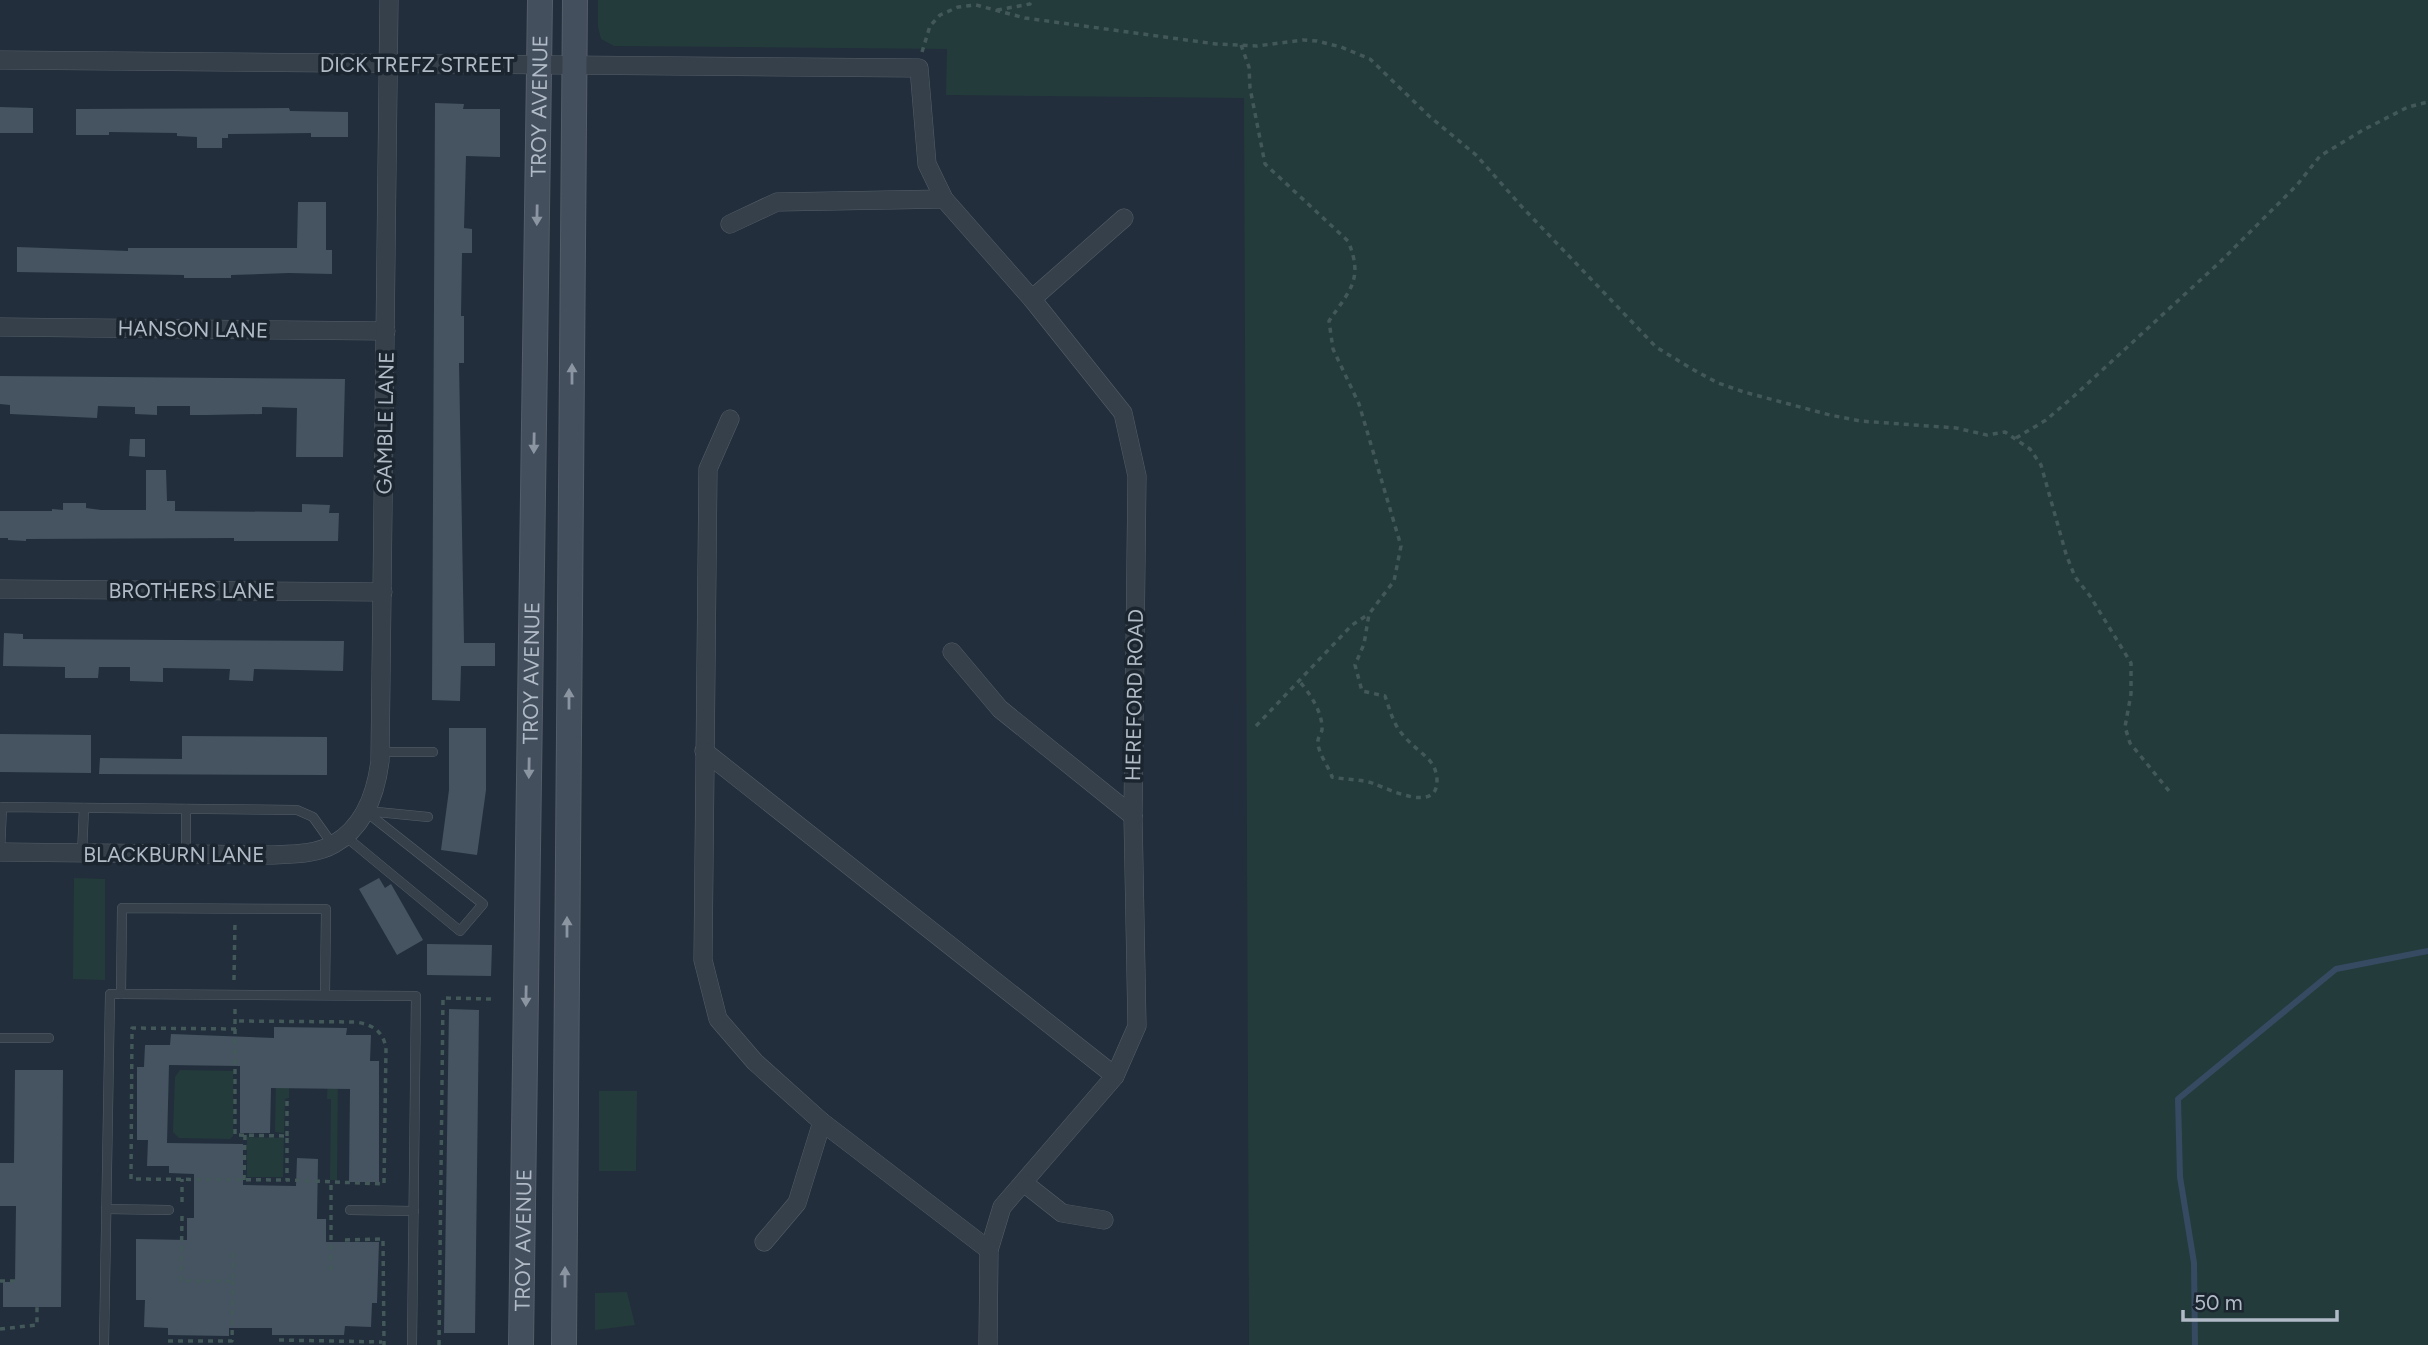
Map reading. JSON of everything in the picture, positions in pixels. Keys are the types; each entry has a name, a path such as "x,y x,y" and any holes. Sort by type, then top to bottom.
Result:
{"main road":[{"name":"TROY AVENUE","path":"521,1345 540,0"},
{"name":"TROY AVENUE","path":"564,1345 575,0"}],"street":[{"name":"GAMBLE LANE","path":"339,841 365,811 373,797 380,752 389,0"},
{"name":"DICK TREFZ STREET","path":"0,60 919,68"},
{"name":"HEREFORD ROAD","path":"919,68 927,164 944,199 1032,299 1123,413 1137,476 1133,816 1137,1026 1115,1076 1002,1207 989,1250 988,1345"},
{"path":"730,224 777,202 944,199"},
{"path":"1032,299 1125,218"},
{"name":"HANSON LANE","path":"0,327 386,331"},
{"path":"730,419 708,469 703,960 718,1019 755,1062 822,1122 989,1250"},
{"name":"BROTHERS LANE","path":"0,589 383,592"},
{"path":"952,652 1000,709 1133,816"},
{"path":"704,751 1115,1076"},
{"name":"BLACKBURN LANE","path":"0,852 269,855 306,853 339,841"},
{"path":"764,1242 797,1203 822,1122"},
{"path":"1024,1183 1062,1213 1104,1220"}],"lane":[{"path":"380,752 433,752"},
{"path":"0,852 2,807 297,810 313,817 339,841 460,931 483,904 365,811"},
{"path":"82,854 84,808"},
{"path":"186,809 186,854"},
{"path":"365,811 428,817"},
{"path":"121,994 122,908 326,909 325,995"},
{"path":"103,1345 110,994 416,996 412,1345"},
{"path":"0,1038 49,1038"},
{"path":"106,1209 169,1210"},
{"path":"350,1210 414,1211"}],"path":[{"path":"995,10 1030,4 1033,0"},
{"path":"919,68 930,26 940,15 958,7 976,5 1026,18 1174,39 1257,46 1303,40 1317,41 1353,51 1370,59 1429,116 1476,155 1522,208 1656,347 1718,383 1744,392 1860,421 1933,425 1987,435 2005,432 2030,449 2041,465 2075,578 2090,596 2131,663 2132,694 2126,734 2130,743 2169,791"},
{"path":"1241,45 1249,67 1250,88 1265,164 1348,240 1355,257 1356,278 1353,287 1329,321 1333,349 1359,404 1401,546 1394,581 1369,614 1353,625 1256,726"},
{"path":"2017,438 2046,420 2074,396 2210,271 2297,185 2320,156 2408,107 2428,102"},
{"path":"1299,681 1312,697 1318,712 1322,730 1318,741 1320,751 1332,777 1373,783 1410,796 1425,798 1434,793 1437,783 1432,762 1403,736 1394,722 1385,696 1362,691 1355,665 1364,644 1369,614"},
{"path":"235,909 235,1135 287,1136"},
{"path":"439,1345 443,998 491,999"},
{"path":"236,1021 355,1022 366,1023 381,1033 386,1048 384,1184 131,1179 132,1028 236,1029"},
{"path":"287,1180 288,1100"},
{"path":"244,1180 245,1135"},
{"path":"182,1179 181,1281 233,1281"},
{"path":"331,1183 331,1270"},
{"path":"279,1340 383,1343 383,1240 345,1240"},
{"path":"168,1340 232,1341 233,1251"},
{"path":"0,1281 15,1281"},
{"path":"0,1329 37,1325 37,1307"}],"green space":[{"path":"598,0 2428,0 2428,1345 1249,1345 1244,98 946,95 947,49 614,46 601,39"},
{"path":"74,878 105,879 105,980 73,979"},
{"path":"338,1069 337,1180 330,1180 331,1099 327,1099 328,1072 289,1071 289,1098 285,1099 284,1133 275,1132 276,1070"},
{"path":"180,1070 233,1071 233,1136 230,1139 179,1138 173,1132 175,1077"},
{"path":"599,1091 637,1091 636,1171 599,1171"},
{"path":"247,1137 284,1138 283,1177 247,1177"},
{"path":"627,1292 635,1325 595,1330 595,1293"}],"building":[{"path":"435,103 464,104 463,109 500,109 500,157 466,156 464,228 472,229 472,253 462,253 461,316 464,316 464,363 459,363 464,643 495,643 495,666 461,666 460,701 432,700"},
{"path":"0,107 33,108 33,133 0,133"},
{"path":"289,108 290,111 348,112 348,137 311,137 311,133 228,134 228,138 222,138 222,148 197,148 197,137 177,136 177,133 109,132 109,135 76,135 76,109"},
{"path":"298,202 326,202 326,250 332,250 332,274 289,273 231,275 231,278 184,278 184,275 17,272 17,247 128,251 128,248 297,248"},
{"path":"0,376 345,379 343,457 296,457 297,408 262,407 262,414 190,415 190,406 157,406 157,415 135,414 135,407 98,406 97,418 10,414 10,405 0,404"},
{"path":"130,439 145,439 145,457 129,456"},
{"path":"146,470 166,470 167,501 175,501 175,511 302,512 302,504 330,505 329,513 339,513 338,541 234,541 234,538 26,541 0,538 0,511 63,510 63,503 86,503 86,508 101,510 146,510"},
{"path":"4,633 23,634 23,639 344,641 343,671 254,669 253,681 229,680 230,669 163,668 163,682 130,681 130,667 99,667 98,678 65,678 65,667 3,666"},
{"path":"449,728 486,728 486,790 477,855 441,850 449,790"},
{"path":"0,734 91,735 91,773 0,772"},
{"path":"182,736 327,737 327,775 99,774 100,758 182,759"},
{"path":"379,878 385,888 391,884 423,940 397,955 359,889"},
{"path":"427,944 492,945 491,976 427,975"},
{"path":"449,1009 479,1010 475,1333 444,1333"},
{"path":"274,1027 347,1028 346,1035 371,1035 370,1061 379,1061 379,1182 349,1182 350,1089 271,1088 270,1133 240,1133 240,1066 169,1065 167,1143 243,1144 243,1185 296,1186 297,1158 318,1159 317,1219 326,1219 326,1242 379,1242 377,1303 372,1303 371,1327 345,1326 344,1335 272,1335 272,1328 229,1328 229,1336 168,1335 168,1328 144,1327 145,1300 136,1300 136,1239 187,1240 187,1218 194,1218 194,1174 169,1173 169,1166 147,1166 148,1140 137,1140 137,1067 144,1067 145,1045 170,1045 171,1034 274,1038"},
{"path":"15,1070 63,1070 61,1307 3,1307 3,1282 15,1282 16,1206 0,1206 0,1163 14,1163"}],"waterway":[{"path":"2195,1345 2194,1263 2180,1177 2178,1099 2336,969 2428,951"}]}
